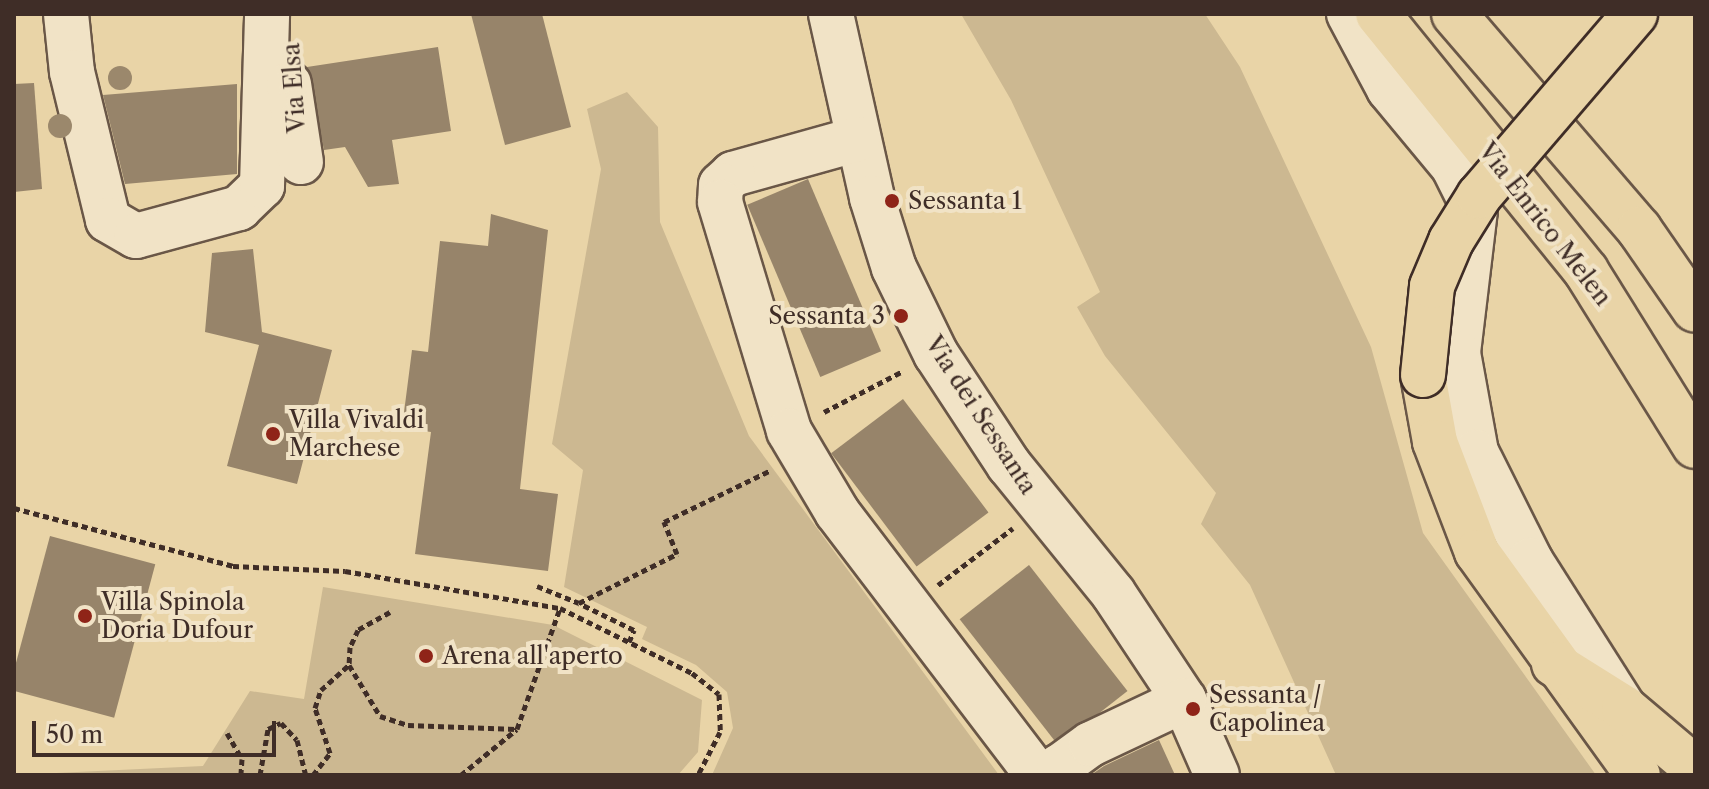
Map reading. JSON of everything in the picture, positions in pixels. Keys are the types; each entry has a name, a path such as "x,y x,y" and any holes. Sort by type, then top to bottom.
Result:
{"main road":[{"name":"Via Enrico Melen","path":"1378,14 1586,271 1695,446"},
{"path":"1454,14 1639,229 1695,310"},
{"path":"1635,14 1479,196 1451,241 1432,286 1423,375 1454,501 1504,597 1638,775"},
{"path":"1639,229 1695,266"},
{"path":"1554,664 1624,708 1695,768"}],"street":[{"path":"66,14 72,72 108,220 136,236 239,208 262,186 267,14"},
{"name":"Via Elsa","path":"289,14 301,162"},
{"name":"Via dei Sessanta","path":"831,14 858,139 894,268 936,354 1042,506 1113,593 1184,700 1217,775"},
{"path":"1349,14 1389,89 1453,166 1475,210 1458,353 1476,452 1530,560 1624,708"},
{"path":"858,139 733,174 721,185 789,431 837,512 912,606 1037,775"},
{"path":"1062,775 1059,767 1091,744 1184,700"}],"path":[{"path":"579,603 677,554 664,522 774,469 766,447 789,431 936,354"},
{"path":"912,606 1042,506"},
{"path":"14,508 233,566 345,571 560,608 629,642 719,694 720,732 698,775"},
{"path":"537,586 634,630 629,642"},
{"path":"461,775 517,729 560,608"},
{"path":"313,775 330,753 319,730 318,699 349,665 358,630 390,612"},
{"path":"349,665 380,716 408,725 517,729"},
{"path":"260,775 268,729 281,723 297,740 306,775"},
{"path":"227,733 242,759 241,775"}],"shaded area":[{"path":"961,14 1205,14 1240,67 1371,347 1423,533 1596,775 1336,775 1250,585 1201,524 1216,493 1105,356 1077,307 1100,292 1011,100"},
{"path":"627,92 658,127 660,222 749,436 999,775 712,775 733,728 727,692 696,665 642,639 647,627 564,587 583,470 552,444 601,169 587,109"},
{"path":"323,587 553,625 702,700 698,752 678,775 14,775 203,766 250,691 304,699"}],"building":[{"path":"471,14 542,14 571,127 505,145"},
{"path":"438,47 451,131 392,140 399,184 368,187 345,147 324,150 307,67"},
{"path":"34,83 42,189 14,192 14,84"},
{"path":"237,84 237,174 125,184 103,95"},
{"path":"808,179 881,351 820,377 747,205"},
{"path":"491,214 548,230 520,489 558,494 548,571 415,554 431,432 402,428 412,350 428,352 440,241 488,246"},
{"name":"Villa Vivaldi Marchese","path":"253,249 262,332 332,350 297,484 227,466 259,345 205,332 212,253"},
{"path":"903,399 988,512 917,567 831,453"},
{"name":"Villa Spinola Doria Dufour","path":"50,536 155,564 114,718 14,691 14,670"},
{"path":"1029,565 1128,691 1058,745 960,619"},
{"path":"1159,740 1175,775 1091,775 1104,766"}],"place":[{"name":"Sessanta 1","path":"892,201"},
{"name":"Sessanta 3","path":"901,316"},
{"name":"Villa Vivaldi Marchese","path":"273,434"},
{"name":"Villa Spinola Doria Dufour","path":"85,616"},
{"name":"Arena all'aperto","path":"426,656"},
{"name":"Sessanta / Capolinea","path":"1193,709"}]}
